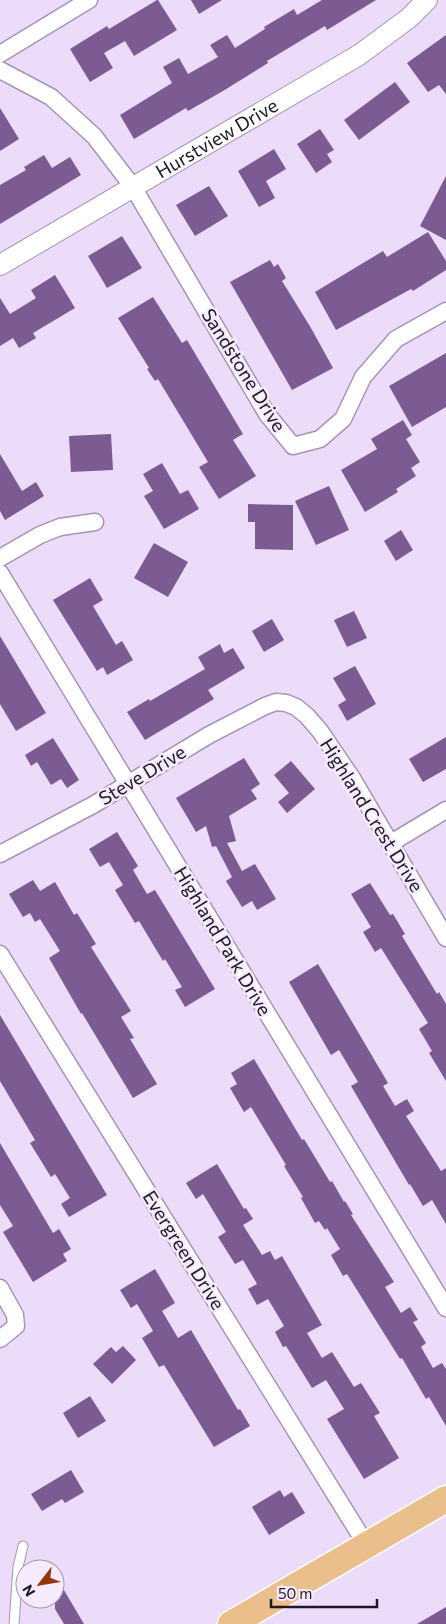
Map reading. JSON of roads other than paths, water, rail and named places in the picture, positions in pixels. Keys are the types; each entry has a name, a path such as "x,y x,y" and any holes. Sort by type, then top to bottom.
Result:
{"main road":[{"path":"231,1624 446,1499"}],"street":[{"path":"0,54 89,0"},
{"name":"Hurstview Drive","path":"0,265 359,55 409,18 427,0"},
{"path":"0,70 51,97 94,136 133,187"},
{"name":"Sandstone Drive","path":"133,187 267,414 293,446 320,439 343,419 363,377 396,339 446,311"},
{"path":"0,558 40,535 60,527 95,522"},
{"name":"Highland Park Drive","path":"0,573 446,1308"},
{"name":"Steve Drive","path":"0,854 93,805 209,735 265,706 276,702 286,703"},
{"name":"Highland Crest Drive","path":"286,703 296,707 307,716 320,731 352,778 392,843 446,938"},
{"path":"392,843 446,810"},
{"name":"Evergreen Drive","path":"0,954 367,1546"},
{"path":"0,1288 15,1315 16,1326 0,1339"}],"lane":[{"path":"14,1624 18,1567 23,1546"}]}
